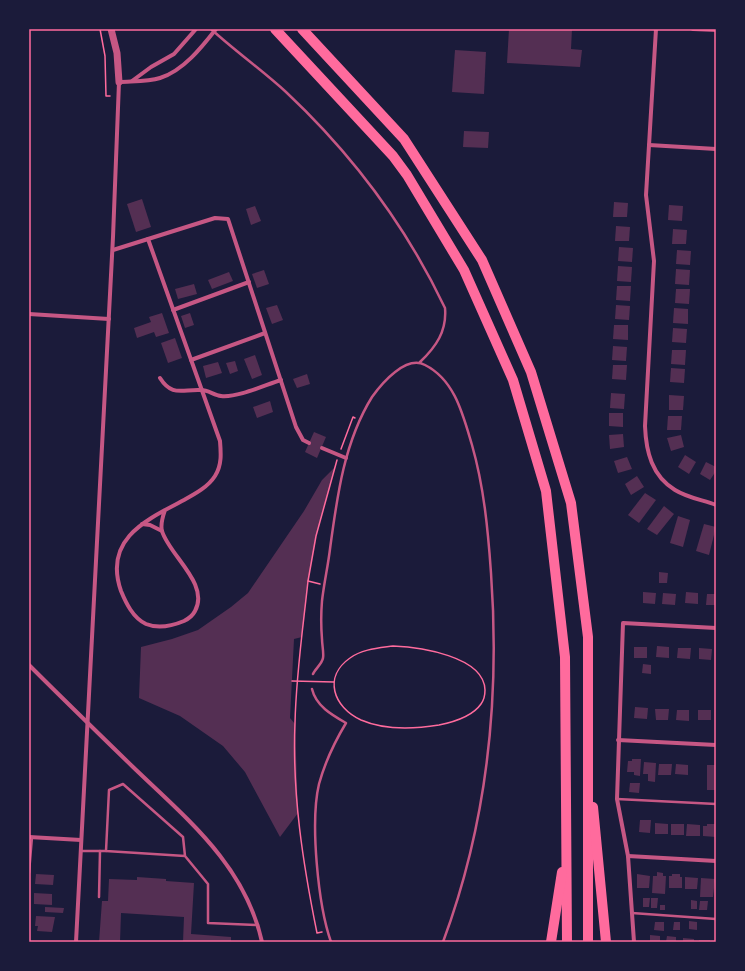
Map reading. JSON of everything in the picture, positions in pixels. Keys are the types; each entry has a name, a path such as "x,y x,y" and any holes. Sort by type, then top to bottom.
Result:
{"highway":[{"path":"275,29 393,156 406,175 464,270 513,380 546,491 564,649 567,942"},
{"path":"302,29 404,139 482,260 531,372 571,503 588,637 588,942"},
{"path":"588,762 602,881 606,942"},
{"path":"551,942 565,852"}],"street":[{"path":"76,942 113,250 119,82 117,53 111,29"},
{"path":"131,81 151,67 174,54 196,29"},
{"path":"656,29 646,195 654,260 645,426 646,449 655,471 665,482 676,490 716,505"},
{"path":"693,29 716,30"},
{"path":"119,82 159,78 174,71 187,61 214,30"},
{"path":"649,145 716,149"},
{"path":"113,250 215,218 228,219 296,427 303,440 309,442"},
{"path":"148,239 220,441 222,455 220,465 215,476 208,485 165,510 142,524 133,529 124,542 117,561 117,573 125,601 141,622 157,627 170,626 186,620 194,613 199,603 199,593 162,531 162,518 165,510"},
{"path":"173,310 249,282"},
{"path":"29,314 109,319"},
{"path":"191,360 266,334"},
{"path":"160,378 166,387 171,389 180,391 202,390 220,396 230,396 281,380"},
{"path":"322,448 346,458"},
{"path":"142,524 150,525 162,531"},
{"path":"634,942 628,856 617,799 623,623 716,628"},
{"path":"29,665 210,842 238,880 254,912 262,942"},
{"path":"618,740 716,745"},
{"path":"30,837 81,840"},
{"path":"628,856 716,861"}],"lane":[{"path":"214,30 285,91 338,144 410,240 445,308 446,318 438,341 420,362"},
{"path":"313,674 323,660 322,610 324,584 335,507 346,458 361,420 372,398 383,382 408,364 420,362 434,369 444,379 456,398 463,414 477,465 488,523 494,635 492,717 476,832 457,906 443,942"},
{"path":"312,689 316,701 326,710 346,723 335,741 326,762 316,797 316,834 319,884 327,931 331,942"},
{"path":"106,851 109,790 123,784 183,837 185,856 208,884 208,923 258,925"},
{"path":"617,799 716,804"},
{"path":"29,873 30,837"},
{"path":"81,851 106,851 185,856"},
{"path":"99,897 100,851"},
{"path":"632,913 716,919"}],"path":[{"path":"100,29 105,56 106,96 110,96"},
{"path":"327,931 317,933 299,831 295,747 297,680 308,581 316,536 327,491 353,417 361,420"},
{"path":"308,581 324,584"},
{"path":"411,647 430,650 464,662 482,677 485,684 485,694 482,703 476,710 456,721 429,726 397,727 376,725 360,719 347,711 337,699 334,690 334,682 340,666 351,657 376,648 411,647"},
{"path":"292,681 334,682"}],"building":[{"path":"509,29 572,29 571,49 582,50 580,67 507,63"},
{"path":"455,50 486,52 484,94 452,92"},
{"path":"464,131 489,132 488,148 463,147"},
{"path":"142,199 151,227 136,232 127,204"},
{"path":"614,202 628,203 627,217 613,217"},
{"path":"669,205 683,206 682,221 668,220"},
{"path":"255,206 261,221 251,225 246,209"},
{"path":"616,226 630,227 629,241 615,241"},
{"path":"673,229 687,230 686,244 672,244"},
{"path":"619,247 633,248 632,262 618,261"},
{"path":"677,250 691,251 690,265 676,264"},
{"path":"618,266 632,267 631,282 617,281"},
{"path":"676,269 690,270 689,285 675,284"},
{"path":"264,270 269,284 257,288 252,274"},
{"path":"229,272 233,281 212,289 208,280"},
{"path":"194,284 197,294 178,299 175,289"},
{"path":"617,286 631,286 630,301 616,300"},
{"path":"676,289 690,289 689,304 675,303"},
{"path":"277,305 283,320 272,324 266,308"},
{"path":"616,305 630,306 629,320 615,319"},
{"path":"674,308 688,309 688,324 673,323"},
{"path":"162,313 169,333 156,337 154,332 137,338 134,328 151,322 149,317"},
{"path":"190,313 194,325 185,328 181,316"},
{"path":"614,325 628,325 628,340 613,339"},
{"path":"673,328 687,329 686,343 672,342"},
{"path":"175,338 182,358 168,363 161,343"},
{"path":"613,346 627,347 626,361 612,360"},
{"path":"672,350 686,350 685,365 671,364"},
{"path":"255,355 262,375 252,379 244,359"},
{"path":"235,361 238,371 230,374 226,363"},
{"path":"218,362 222,373 206,378 203,366"},
{"path":"613,365 627,365 626,380 612,379"},
{"path":"671,368 685,369 684,383 670,382"},
{"path":"307,374 310,384 297,388 293,379"},
{"path":"611,393 625,394 624,409 610,408"},
{"path":"669,395 684,396 683,410 669,410"},
{"path":"270,401 273,412 257,418 253,407"},
{"path":"609,413 623,413 623,427 609,426"},
{"path":"668,416 682,416 681,430 667,430"},
{"path":"314,432 326,437 317,458 305,452"},
{"path":"623,434 624,447 610,449 609,435"},
{"path":"681,435 684,447 671,451 667,438"},
{"path":"685,455 696,462 689,474 678,467"},
{"path":"627,457 632,469 618,473 614,461"},
{"path":"706,462 716,467 716,471 710,480 700,474"},
{"path":"335,467 316,536 308,581 302,637 294,639 290,718 295,724 298,813 280,837 245,772 223,746 180,716 139,698 141,647 198,630 248,593 304,511 322,480"},
{"path":"637,476 644,487 631,495 625,484"},
{"path":"645,493 656,500 639,523 628,515"},
{"path":"664,506 674,514 657,535 647,529"},
{"path":"678,516 690,520 683,547 670,543"},
{"path":"704,524 716,527 709,555 696,551"},
{"path":"659,572 668,573 667,583 659,583"},
{"path":"643,592 656,593 655,604 643,603"},
{"path":"686,592 698,593 698,604 685,603"},
{"path":"663,593 676,594 675,605 662,604"},
{"path":"707,594 716,594 716,605 706,605"},
{"path":"657,646 669,647 669,658 656,657"},
{"path":"634,647 647,647 647,658 634,658"},
{"path":"678,648 691,648 690,659 677,658"},
{"path":"699,648 712,649 711,660 699,659"},
{"path":"643,664 651,665 651,674 642,673"},
{"path":"635,707 648,708 647,719 634,718"},
{"path":"655,709 669,709 668,720 656,720"},
{"path":"677,710 689,710 689,721 676,720"},
{"path":"698,710 711,710 711,720 698,720"},
{"path":"632,759 641,759 640,776 634,775 634,772 627,772 628,761 632,761"},
{"path":"644,762 656,763 655,782 648,781 648,774 643,774"},
{"path":"659,764 672,764 671,775 658,775"},
{"path":"676,764 688,765 688,775 675,774"},
{"path":"707,765 716,765 716,790 707,790"},
{"path":"630,783 640,783 639,793 629,792"},
{"path":"640,820 651,820 650,833 639,832"},
{"path":"655,823 668,824 668,834 655,834"},
{"path":"671,824 684,824 684,835 671,835"},
{"path":"687,824 700,825 700,836 686,836"},
{"path":"707,824 716,824 716,837 703,836 703,826 707,826"},
{"path":"657,872 663,873 663,876 666,876 665,894 652,893 653,876 657,876"},
{"path":"36,874 54,875 53,885 35,884"},
{"path":"637,874 650,876 649,888 637,888"},
{"path":"672,874 680,874 680,877 682,877 682,888 669,888 669,876 672,876"},
{"path":"137,877 194,883 191,934 231,937 231,942 183,942 184,917 121,913 120,942 99,942 102,901 108,901 109,879 137,880"},
{"path":"685,877 698,878 697,889 685,889"},
{"path":"701,878 715,879 713,897 700,897"},
{"path":"34,893 52,894 52,905 34,904"},
{"path":"643,898 650,898 649,907 643,907"},
{"path":"651,898 658,898 657,908 651,908"},
{"path":"691,900 697,901 697,909 691,909"},
{"path":"700,901 708,901 707,910 699,910"},
{"path":"660,905 665,905 665,910 660,910"},
{"path":"45,907 64,908 63,913 45,912"},
{"path":"36,916 55,917 52,932 37,931 38,926 35,926"},
{"path":"689,921 697,922 697,930 689,929"},
{"path":"655,922 664,922 664,931 654,930"},
{"path":"674,922 680,922 680,930 673,930"},
{"path":"650,935 660,936 660,942 650,942"},
{"path":"667,936 676,937 676,942 666,942"},
{"path":"683,938 694,939 694,942 683,942"},
{"path":"699,940 710,940 710,942 699,942"}]}
